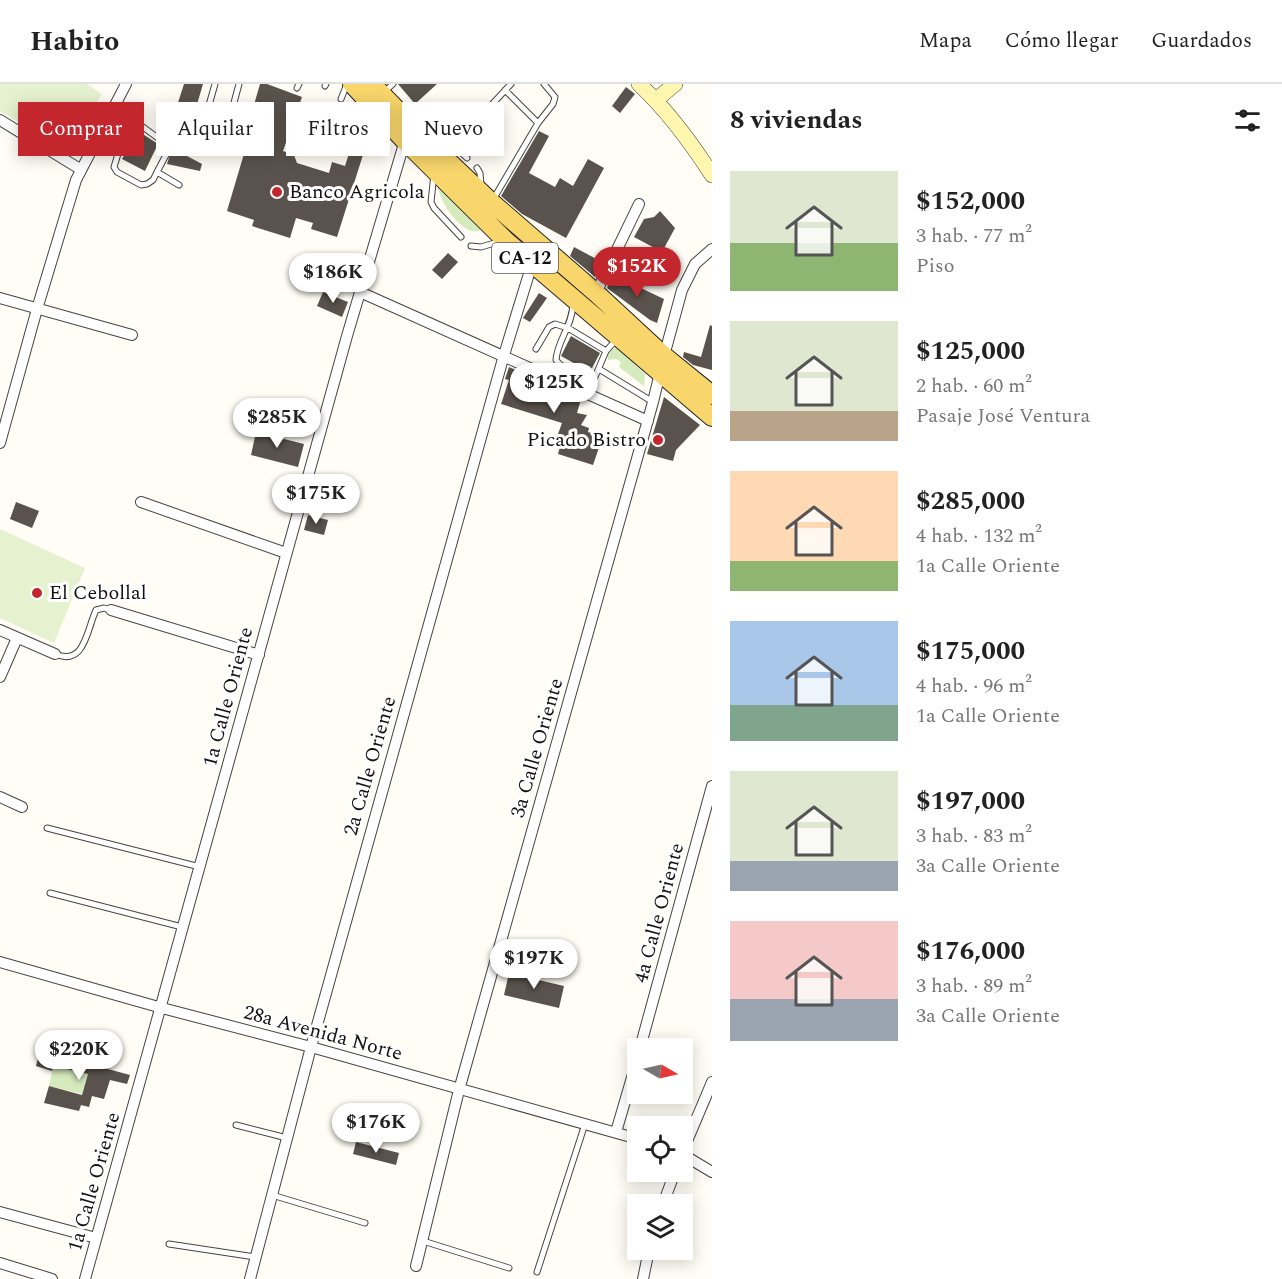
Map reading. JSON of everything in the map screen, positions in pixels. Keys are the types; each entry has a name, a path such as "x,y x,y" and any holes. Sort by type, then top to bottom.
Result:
{"main road":[{"path":"382,87 402,122"},
{"name":"CA-12","path":"346,91 402,129"},
{"name":"CA-12","path":"441,156 505,240 573,298 612,344 662,365 712,417"},
{"path":"444,158 596,293 662,365 712,395"}],"street":[{"path":"116,102 126,84"},
{"path":"639,84 684,132 712,174"},
{"path":"656,100 675,84"},
{"path":"0,120 80,170"},
{"name":"1a Calle Oriente","path":"85,1279 162,1008 286,553 402,153"},
{"path":"0,443 37,309 80,170 87,156"},
{"path":"596,293 639,204"},
{"name":"3a Calle Oriente","path":"416,1266 459,1090 662,365 688,277 695,264 712,249"},
{"name":"2a Calle Oriente","path":"250,1279 311,1047 504,355 532,264"},
{"path":"360,292 648,421"},
{"path":"0,298 132,335"},
{"path":"141,502 286,553"},
{"path":"111,610 259,655"},
{"path":"0,630 55,654"},
{"path":"0,677 17,638"},
{"name":"4a Calle Oriente","path":"643,1038 712,786"},
{"path":"0,797 22,807"},
{"name":"28a Avenida Norte","path":"0,962 627,1136"},
{"path":"693,1127 712,1082"},
{"path":"616,1132 627,1094"},
{"path":"693,1160 712,1172"},
{"path":"0,1212 96,1238"},
{"path":"643,1279 647,1260"},
{"path":"0,1263 52,1279"}],"lane":[{"path":"215,84 209,105 210,110 224,115 229,115 232,110 239,84"},
{"path":"346,91 347,84"},
{"path":"494,102 511,84"},
{"path":"486,197 552,104 555,97 544,84"},
{"path":"505,90 538,123"},
{"path":"118,156 114,167 117,172 141,185 153,180 167,149 163,140 144,128"},
{"path":"461,237 431,202 444,158 467,158"},
{"path":"477,168 486,197"},
{"path":"157,172 180,185"},
{"path":"471,246 481,248 505,240"},
{"path":"536,349 549,327 555,324 568,328 612,344 595,377 586,380 555,360 568,328 573,298"},
{"path":"599,369 653,402"},
{"path":"55,654 64,658 72,656 79,650 96,610 104,608 111,610"},
{"path":"46,828 200,867"},
{"path":"50,893 184,927"},
{"path":"537,1272 585,1124"},
{"path":"236,1125 287,1138"},
{"path":"272,1195 365,1223"},
{"path":"423,1241 509,1268"},
{"path":"169,1244 255,1257"}],"green space":[{"path":"0,84 87,84 102,94 97,102 18,102 18,122 0,111"},
{"path":"438,184 485,226 478,231 471,231 455,219 443,201"},
{"path":"617,347 645,374 644,386 619,367 621,362 616,359 608,360 607,352"},
{"name":"El Cebollal","path":"0,529 85,568 54,643 0,618"},
{"path":"53,1066 88,1074 82,1094 49,1086"}],"building":[{"path":"184,84 203,84 198,102 178,102"},
{"name":"Banco Agricola","path":"260,84 267,84 302,97 300,102 286,102 286,142 283,151 286,152 286,156 294,156 297,163 329,173 332,162 345,166 348,156 363,156 337,237 311,229 313,223 296,218 290,238 252,226 254,220 227,211 243,156 274,156 274,102 255,102"},
{"path":"398,84 437,84 417,102 413,102"},
{"path":"626,87 635,94 620,113 612,106"},
{"path":"539,131 549,136 529,173 555,187 560,178 573,186 588,159 604,168 566,238 522,214 501,196"},
{"path":"144,135 156,143 156,148 145,171 122,159 124,156 144,156"},
{"path":"170,156 187,156 202,164 200,171 167,164"},
{"path":"660,211 675,228 662,252 634,237 644,219 654,217"},
{"path":"574,247 602,262 595,277 570,256"},
{"path":"448,253 458,262 442,279 432,270"},
{"path":"613,275 664,299 657,323 607,288"},
{"path":"323,292 348,302 342,317 317,306"},
{"path":"539,293 547,298 530,322 523,318"},
{"path":"710,325 712,326 712,370 693,365 683,357 684,352 701,357"},
{"path":"571,336 600,353 590,372 561,356"},
{"path":"509,367 581,399 577,413 587,415 581,425 589,428 588,432 603,436 593,465 558,454 563,435 558,434 562,423 501,404 509,380 505,379"},
{"path":"664,397 700,425 676,450 673,461 647,454"},
{"path":"256,432 304,444 298,467 251,455"},
{"path":"16,502 39,511 32,528 10,519"},
{"path":"308,515 328,520 324,535 304,530"},
{"path":"509,973 564,986 559,1008 504,995"},
{"path":"40,1050 130,1075 127,1084 110,1080 104,1099 92,1096 89,1107 81,1105 79,1111 44,1103 49,1086 82,1095 88,1074 53,1066 52,1071 36,1066"},
{"path":"356,1142 399,1153 396,1165 353,1154"}],"place":[{"name":"Banco Agricola","path":"277,192"},
{"name":"Picado Bistro","path":"658,440"},
{"name":"El Cebollal","path":"37,593"}]}
